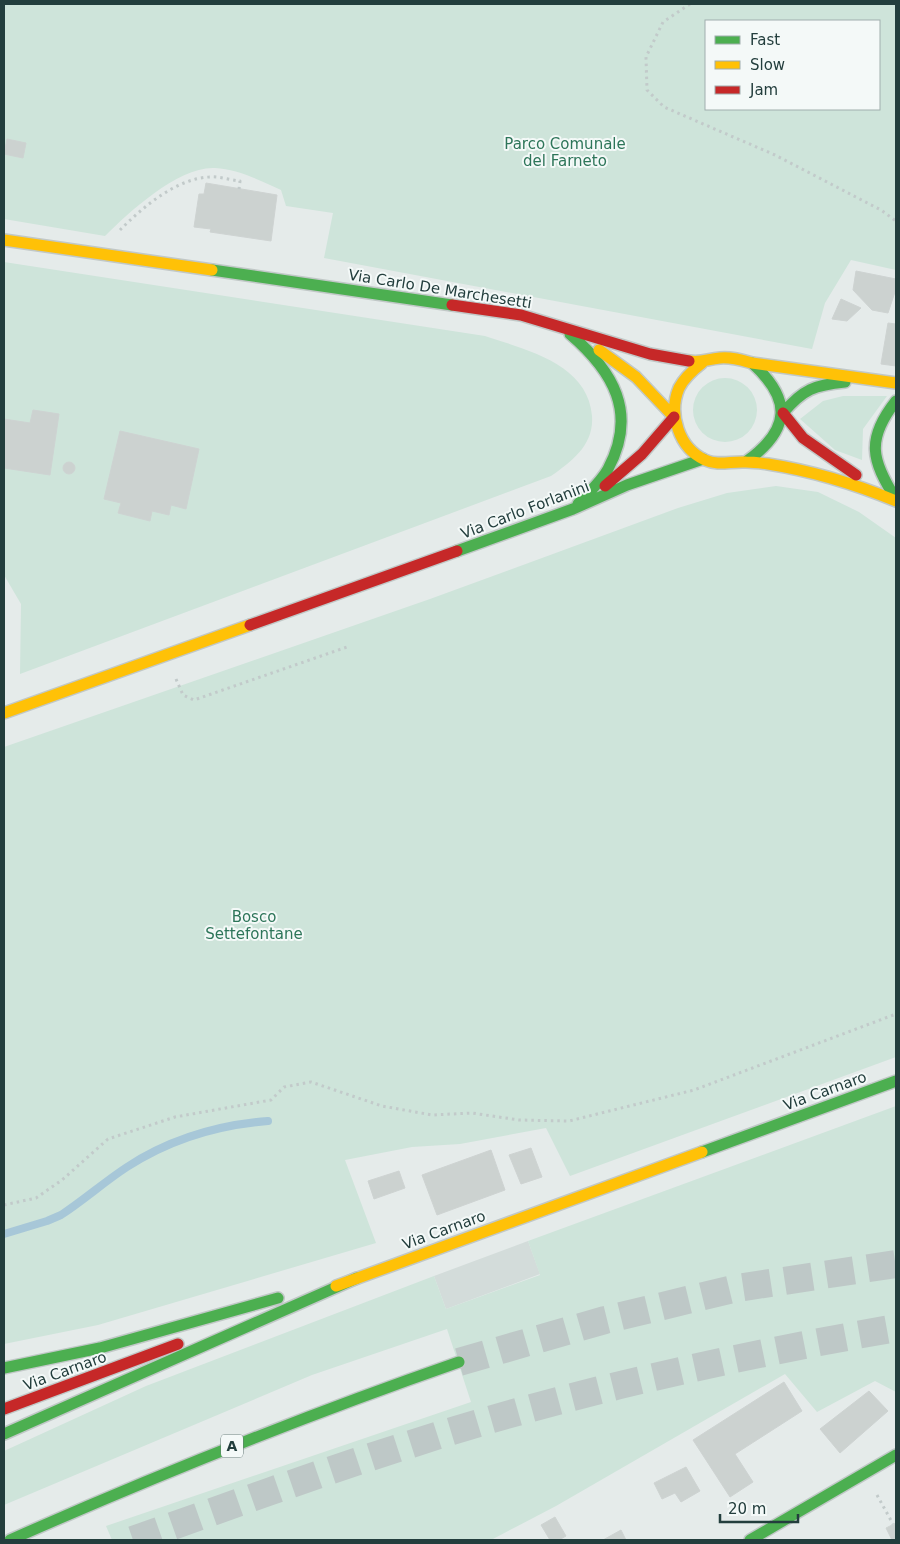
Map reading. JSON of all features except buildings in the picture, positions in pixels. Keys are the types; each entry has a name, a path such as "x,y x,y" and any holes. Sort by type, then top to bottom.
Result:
{"main road":[{"name":"Via Carlo De Marchesetti","path":"4,240 521,315 650,354 702,364 718,358 736,358 752,363 896,383"},
{"path":"561,326 614,359 636,377 674,417 683,441 703,459 729,465 747,461 762,452 774,438 783,413 798,394 820,385 876,379"},
{"path":"561,326 590,350 603,365 613,382 622,410 619,441 608,469 574,509"},
{"path":"752,363 766,373 781,399 783,413 803,438 896,500"},
{"path":"574,509 625,472 661,436 674,417 678,390 688,375 702,364"},
{"path":"896,400 880,420 874,450 880,475 896,500"},
{"name":"Via Carlo Forlanini","path":"4,714 574,509 627,485 703,459"},
{"path":"747,461 824,474 862,486 896,500"},
{"name":"Via Carnaro","path":"4,1409 896,1081"},
{"path":"4,1368 100,1348 212,1315 356,1278"},
{"path":"4,1434 356,1278"},
{"name":"A","path":"10,1540 96,1502 321,1410 458,1362"},
{"path":"750,1540 896,1455"}],"path":[{"path":"690,4 663,22 646,57 647,90 664,107 775,155 881,210 896,221"},
{"path":"118,232 136,214 154,201 195,180 210,177 240,182 239,188"},
{"path":"168,655 180,692 186,698 194,700 347,646"},
{"path":"4,1205 36,1198 62,1180 108,1139 175,1117 271,1100 284,1087 311,1082 382,1106 432,1114 472,1113 519,1120 569,1121 694,1090 896,1014"},
{"path":"875,1492 893,1524"}],"shaded area":[{"path":"528,1241 540,1274 446,1309 434,1276"}],"green space":[{"name":"Parco Comunale del Farneto","path":"4,4 896,4 896,270 851,260 825,303 812,349 324,258 333,213 286,206 281,190 249,176 224,169 201,169 171,182 141,203 105,236 4,219"},
{"path":"4,262 485,336 536,354 553,362 567,372 580,384 588,398 592,426 589,436 580,451 551,476 20,674 21,604 4,575"},
{"path":"725,378 737,380 748,387 755,398 757,410 755,422 748,433 737,440 725,442 713,440 702,433 695,422 693,410 695,398 702,387 713,380"},
{"path":"843,396 887,396 863,429 862,460 835,450 800,419 823,401"},
{"name":"Bosco Settefontane","path":"776,486 818,492 859,512 896,538 896,1057 570,1176 546,1128 460,1144 412,1147 345,1160 376,1243 98,1325 4,1344 4,747 430,599 678,508 727,493"},
{"path":"896,1106 896,1392 875,1381 817,1412 785,1374 556,1506 491,1540 112,1540 106,1526 471,1402 447,1329 312,1375 4,1505 4,1451 146,1386 434,1276 446,1309 540,1275 528,1241"}],"waterway":[{"path":"4,1234 61,1215 127,1167 177,1141 230,1126 268,1121"}],"tunnel":[{"path":"459,1362 605,1320 737,1288 896,1264"},
{"path":"133,1540 374,1456 528,1409 711,1364 896,1328"}],"traffic: fast":[{"path":"212,270 452,305"},
{"path":"570,334 585,348 609,378 616,394 620,411 621,429 617,449 608,469 598,483 578,504"},
{"path":"747,461 772,437 781,414 780,401 774,389 765,376 752,363"},
{"path":"783,413 803,393 817,387 845,382"},
{"path":"896,401 880,427 876,438 875,450 881,473 896,499"},
{"path":"457,551 573,509 627,485 703,459"},
{"path":"702,1152 896,1081"},
{"path":"4,1434 357,1278"},
{"path":"4,1368 100,1348 278,1298"},
{"path":"10,1540 233,1446 459,1362"},
{"path":"750,1540 896,1455"}],"traffic: slow":[{"path":"4,240 212,270"},
{"path":"599,350 636,377 674,417"},
{"path":"689,361 732,358 752,363 896,383"},
{"path":"702,363 681,384 676,398 675,409 678,429 682,439 696,455 715,463 754,462 801,470 865,489 896,501"},
{"path":"4,713 250,625"},
{"path":"336,1286 702,1152"}],"traffic: jam":[{"path":"452,305 521,315 650,354 689,361"},
{"path":"783,413 803,438 856,475"},
{"path":"605,486 642,454 674,417"},
{"path":"250,625 457,551"},
{"path":"4,1409 178,1344"}]}
